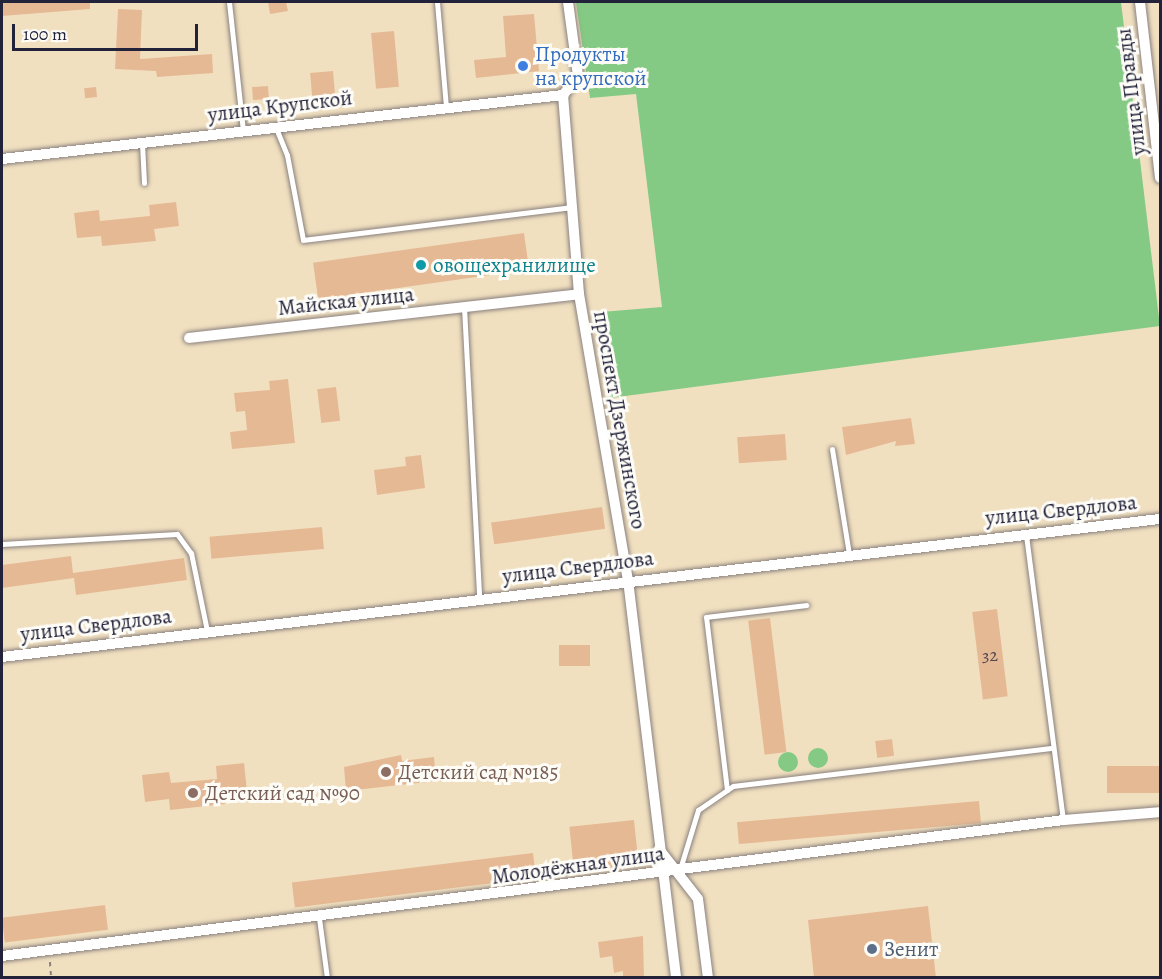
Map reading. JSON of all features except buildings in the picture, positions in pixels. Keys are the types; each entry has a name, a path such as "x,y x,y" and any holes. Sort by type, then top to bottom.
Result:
{"street":[{"path":"563,95 578,76 568,2"},
{"name":"улица Правды","path":"1140,2 1161,178"},
{"name":"улица Крупской","path":"2,159 446,106 563,95"},
{"name":"проспект Дзержинского","path":"563,95 570,207 579,294 628,580 676,978"},
{"name":"Майская улица","path":"189,338 579,294"},
{"name":"улица Свердлова","path":"2,657 628,580 1161,519"},
{"name":"Молодёжная улица","path":"2,956 663,874 1063,819 1161,812"},
{"path":"659,849 679,871 698,899 708,978"}],"lane":[{"path":"229,2 243,130"},
{"path":"437,2 446,106"},
{"path":"275,127 287,154 303,240 570,207"},
{"path":"142,143 144,183"},
{"path":"464,307 479,598"},
{"path":"832,449 849,554"},
{"path":"1026,533 1063,819"},
{"path":"2,544 177,534 192,554 207,631"},
{"path":"726,790 706,617 806,605"},
{"path":"679,871 698,810 726,790 1053,747"},
{"path":"319,918 327,978"}],"path":[{"path":"48,951 51,978"}],"green space":[{"path":"576,2 1121,2 1160,326 610,398 601,312 662,307 636,94 590,98"},
{"path":"818,748 825,751 828,758 825,765 818,768 811,765 808,758 811,751"},
{"path":"784,752 792,752 798,758 798,766 792,772 784,772 778,766 778,758"}],"place":[{"name":"Продукты на крупской","path":"523,66"},
{"name":"овощехранилище","path":"421,265"},
{"name":"Детский сад №185","path":"386,772"},
{"name":"Детский сад №90","path":"193,793"},
{"name":"Зенит","path":"872,949"}]}
